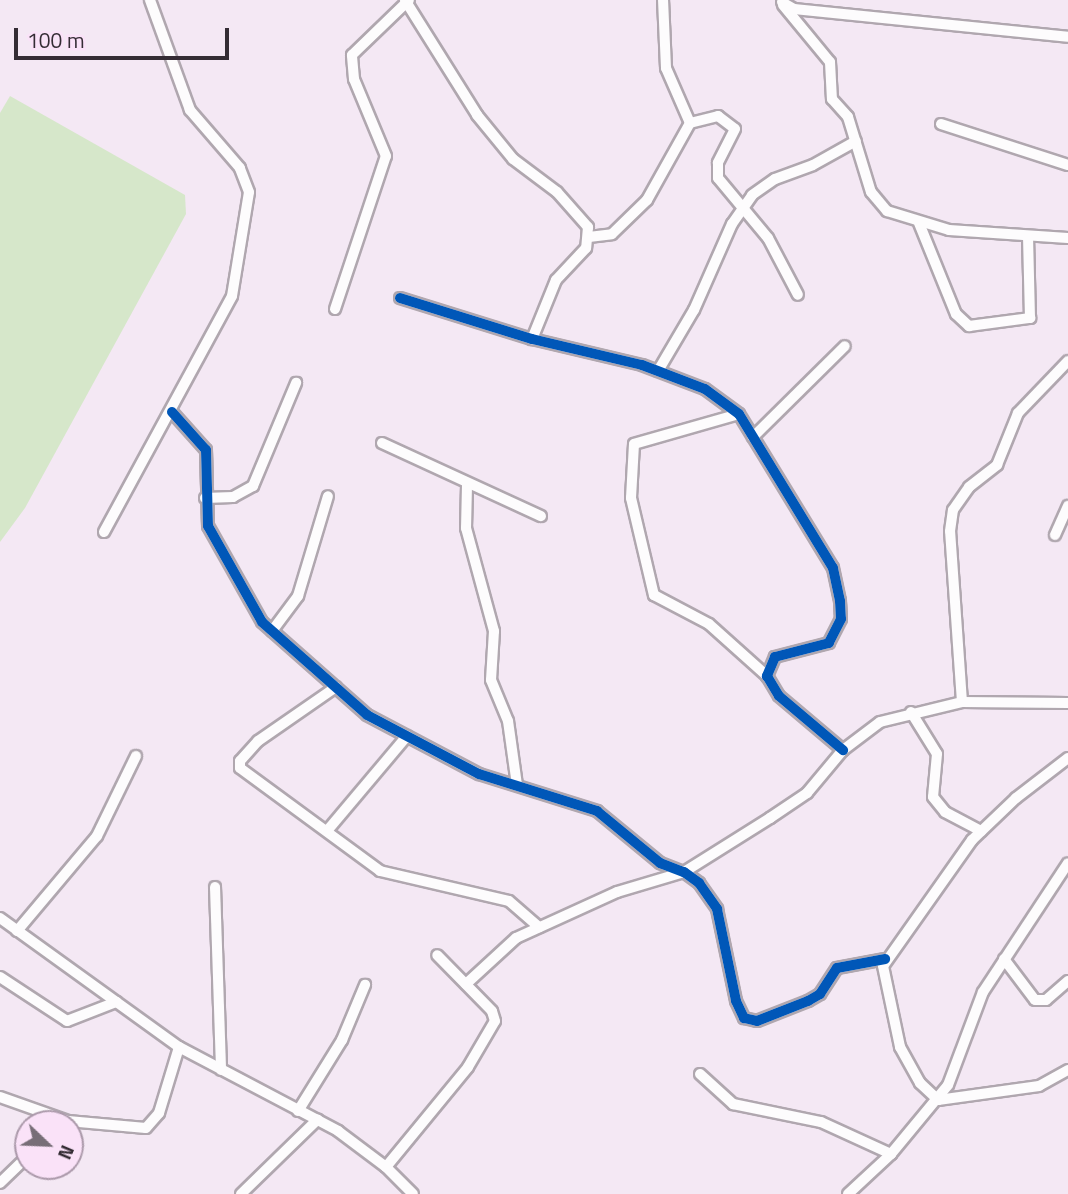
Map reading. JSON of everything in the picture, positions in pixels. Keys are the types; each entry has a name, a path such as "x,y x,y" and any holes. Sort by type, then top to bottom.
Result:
{"street":[{"path":"104,532 172,412 235,290 248,191 240,168 190,110 150,0"},
{"path":"663,0 666,68 690,123"},
{"path":"335,309 386,156 354,79 352,55 407,1 477,115 513,159 557,192 588,227 586,248 556,280 532,339"},
{"path":"782,3 1068,37"},
{"path":"782,3 830,62 830,93 848,117 875,199 887,211 949,230 1068,237"},
{"path":"589,237 612,234 647,200 690,123 718,116 736,130 716,170 775,250 797,295"},
{"path":"941,124 1068,165"},
{"path":"658,371 694,310 742,208 761,187 856,141"},
{"path":"919,223 956,314 969,326 1030,318 1028,236"},
{"path":"400,298 532,339 658,371 705,389 739,414 834,568 840,601 841,619 829,643 775,657 767,676"},
{"path":"753,438 845,346"},
{"path":"962,702 950,531 953,510 969,487 997,465 1018,413 1068,361"},
{"path":"205,498 233,497 253,486 296,383"},
{"path":"172,412 206,450 205,498 215,544 272,631 367,715 479,774 597,811 660,863 684,872 699,883 717,909 736,1001 750,1021 820,994 837,968 885,959"},
{"path":"739,414 634,444 631,498 654,596 709,624 767,676 779,696 843,750"},
{"path":"382,443 467,485 541,516"},
{"path":"467,485 467,528 494,631 491,680 510,728 517,785"},
{"path":"272,631 298,596 328,496"},
{"path":"1055,535 1068,506"},
{"path":"336,687 258,741 240,761 240,768 251,779 380,871 509,901 539,928"},
{"path":"466,984 504,947 539,928 617,892 684,872 807,793 843,750 865,730 911,712 962,702 1068,703"},
{"path":"911,712 937,754 933,797 946,812 981,831"},
{"path":"327,831 407,736"},
{"path":"17,931 97,836 136,756"},
{"path":"938,1100 913,1073 900,1047 883,976 885,959 981,831 1068,758"},
{"path":"848,1194 891,1154 938,1100 954,1073 983,992 1068,863"},
{"path":"215,887 220,1070"},
{"path":"1,922 179,1047 318,1119 386,1167 413,1194"},
{"path":"386,1167 468,1067 493,1029 492,1011 437,955"},
{"path":"1004,959 1035,1000 1046,1000 1068,981"},
{"path":"0,976 66,1021 116,1002"},
{"path":"298,1111 342,1040 365,985"},
{"path":"84,1124 132,1128 151,1125 179,1047"},
{"path":"938,1100 1039,1086 1068,1070"},
{"path":"700,1074 733,1104 821,1122 891,1154"},
{"path":"0,1097 34,1110"},
{"path":"241,1194 318,1119"},
{"path":"0,1182 14,1169"}],"green space":[{"path":"10,96 185,195 186,214 25,508 0,542 0,113"}],"cycle path":[{"path":"400,298 532,339 642,365 705,389 739,414 833,568 840,601 841,619 829,643 775,657 767,676 779,696 843,750"},
{"path":"172,412 206,450 208,526 262,622 367,715 479,774 597,811 660,863 684,872 699,883 717,909 736,1001 744,1018 757,1021 808,1001 820,994 837,968 885,959"}]}
